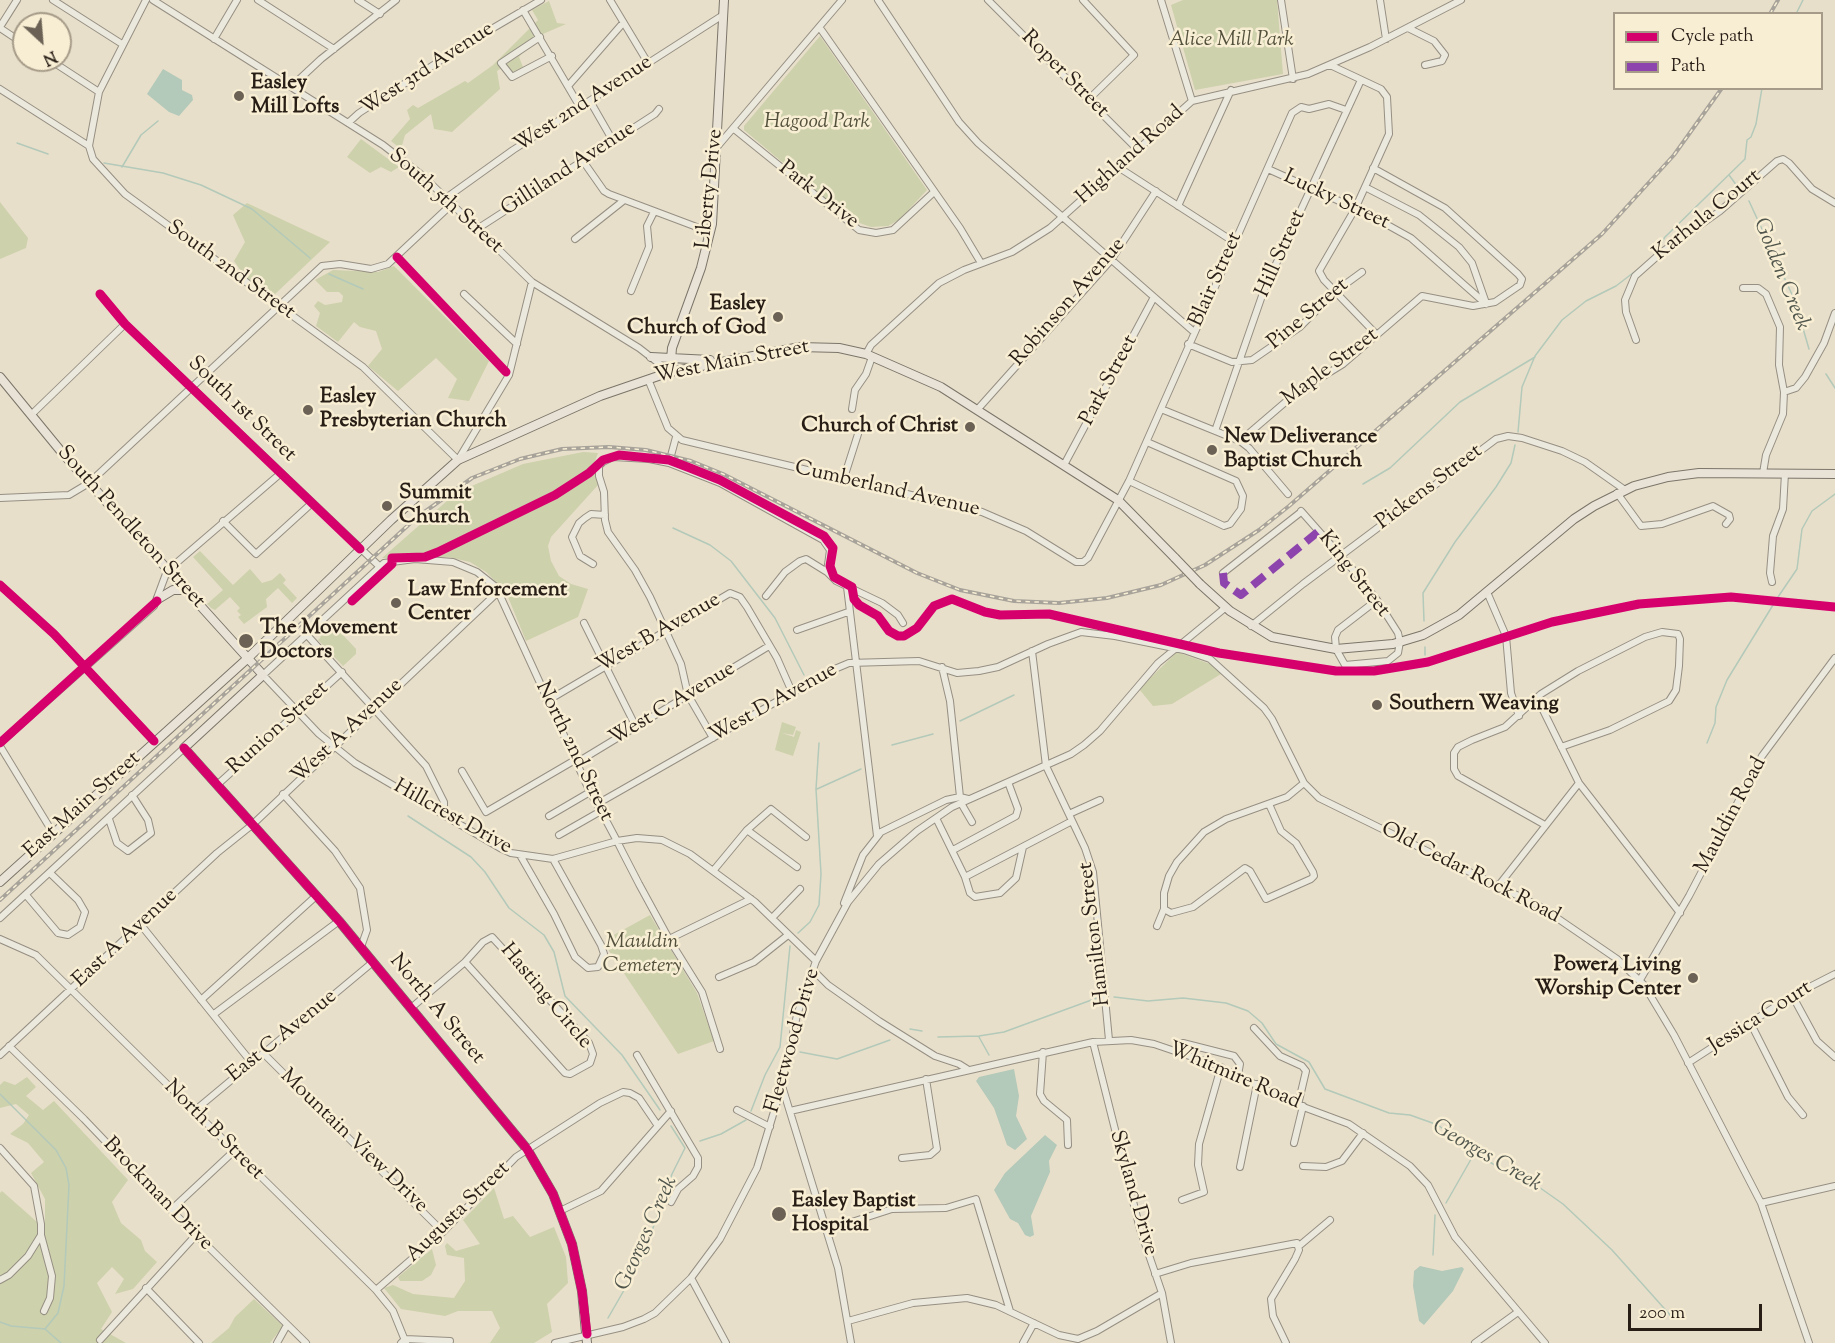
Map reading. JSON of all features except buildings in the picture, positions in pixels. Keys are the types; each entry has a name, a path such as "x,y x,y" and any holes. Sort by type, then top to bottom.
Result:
{"main road":[{"name":"Liberty Drive","path":"670,372 669,359 701,268 710,232 717,147 724,0"},
{"name":"West Main Street","path":"248,658 360,549 459,460 538,422 648,379 670,372 813,346 839,348 869,356 919,376 977,410 1118,500 1225,608 1251,626 1272,637 1336,649 1373,648 1400,642 1440,627 1487,592 1574,519 1621,492 1679,475 1835,474"},
{"path":"651,357 730,360"},
{"name":"South Pendleton Street","path":"0,377 89,483 263,675"},
{"path":"158,599 173,590 184,590"},
{"name":"East Main Street","path":"0,882 248,658"},
{"path":"184,748 263,675"},
{"name":"North A Street","path":"184,748 315,897 339,921 527,1149 560,1211 578,1265 587,1339"}],"street":[{"path":"0,28 17,0"},
{"path":"53,0 122,44"},
{"path":"89,146 99,92 146,0"},
{"name":"South 5th Street","path":"153,0 398,156 453,203 532,282 651,357 670,372"},
{"path":"214,39 237,0"},
{"path":"258,0 334,49"},
{"path":"358,0 380,14"},
{"path":"291,87 334,49 396,0"},
{"name":"West 3rd Avenue","path":"348,123 358,113 541,0"},
{"path":"610,0 648,63"},
{"path":"717,147 842,0"},
{"path":"878,0 959,122 978,143 1194,332"},
{"name":"Roper Street","path":"988,0 1138,150"},
{"path":"1083,0 1134,55 1088,100"},
{"path":"1281,0 1293,79"},
{"path":"1380,0 1386,39"},
{"name":"Highland Road","path":"852,409 855,390 866,374 871,345 934,287 951,276 1024,246 1063,217 1192,101 1231,90 1293,79 1386,39 1461,0"},
{"path":"1164,1 1192,101"},
{"path":"523,10 580,107"},
{"name":"West 2nd Avenue","path":"446,198 580,107 723,15"},
{"path":"568,86 623,23"},
{"path":"820,28 965,235 981,263"},
{"path":"1408,28 1434,41 1445,55 1442,62 1425,65"},
{"path":"540,37 501,63 512,77 552,56"},
{"path":"1330,65 1381,89 1387,97 1389,134 1355,208 1319,271 1324,280 1377,335"},
{"path":"68,72 99,92"},
{"name":"Hill Street","path":"1215,431 1240,362 1245,339 1264,290 1360,80"},
{"name":"South 2nd Street","path":"0,89 89,146 93,159 125,194 363,367 459,460"},
{"path":"1178,206 1231,90"},
{"path":"590,101 614,141"},
{"name":"Blair Street","path":"1118,500 1147,442 1188,344 1297,109 1309,109 1329,104 1346,110"},
{"name":"Gilliland Avenue","path":"477,229 614,141 659,109"},
{"name":"Park Drive","path":"734,129 850,226 859,230 876,233 893,230 909,218 934,192"},
{"name":"Karhula Court","path":"1636,340 1626,312 1625,300 1635,276 1662,252 1719,211 1777,161 1783,159 1789,163 1812,189 1835,203"},
{"path":"583,161 604,190 623,201 710,232"},
{"path":"1118,167 1234,242"},
{"path":"1365,187 1419,215 1459,247 1472,263 1486,304 1516,288 1522,279 1445,208 1373,168"},
{"name":"Lucky Street","path":"1268,169 1355,208 1411,238 1486,304"},
{"name":"Robinson Avenue","path":"977,410 1111,260 1156,192"},
{"path":"575,239 623,201"},
{"path":"0,498 69,495 89,483 322,266 340,264 371,269 388,264 453,203"},
{"path":"631,291 649,247 647,226 654,212"},
{"name":"Pine Street","path":"1240,362 1252,360 1300,327 1336,291 1362,272"},
{"path":"459,460 509,375 532,282"},
{"path":"1743,288 1758,288 1766,294 1780,327 1779,364 1784,392 1781,424 1766,455 1763,473"},
{"name":"South 1st Street","path":"100,294 125,324 360,549"},
{"path":"464,294 517,344"},
{"name":"Maple Street","path":"1240,441 1296,393 1333,370 1422,296 1468,306 1486,304"},
{"name":"Park Street","path":"1064,465 1154,297"},
{"path":"1784,392 1796,388 1805,377 1824,343 1835,313"},
{"path":"31,415 125,324"},
{"path":"1188,344 1232,362 1240,362"},
{"path":"648,379 664,422 676,437 669,463"},
{"path":"1161,409 1240,441 1250,448 1288,494"},
{"path":"843,481 858,434"},
{"name":"Pickens Street","path":"1251,626 1341,555 1496,439 1508,436 1544,444 1585,462 1621,492 1641,526 1662,524 1717,506 1730,517 1726,524"},
{"name":"Cumberland Avenue","path":"676,437 843,481 996,517 1026,531 1079,563 1088,558 1118,500"},
{"path":"1129,481 1224,526 1230,524 1240,509 1243,496 1236,481 1147,442"},
{"path":"712,738 688,695 681,664 635,570 613,542 605,515 598,466 613,458 621,457 669,463 720,483 816,535 830,550 827,572"},
{"path":"53,833 0,744 86,668 158,599 167,571 281,473"},
{"path":"1772,582 1770,562 1773,536 1783,509 1785,473"},
{"path":"223,521 256,554 312,503"},
{"name":"King Street","path":"1223,573 1301,511 1341,555 1377,600 1398,633 1400,642"},
{"path":"593,564 580,556 572,537 579,523 591,514 605,515"},
{"path":"263,675 379,566 360,549"},
{"path":"766,596 785,572 806,559 847,587 882,603 898,615 903,623"},
{"name":"North 2nd Street","path":"379,566 392,560 453,562 477,572 499,591 590,792 669,939 702,992 720,1049"},
{"path":"0,587 54,634 154,741"},
{"path":"847,587 848,612 877,836"},
{"name":"West A Avenue","path":"252,825 499,591"},
{"path":"1487,592 1506,636 1511,693 1520,716"},
{"name":"West B Avenue","path":"547,701 733,593 747,607 770,646 792,692"},
{"path":"1377,600 1338,630 1335,637 1336,649 1345,665 1369,664 1388,661 1395,657 1400,642"},
{"path":"840,914 864,855 877,836 921,810 969,799 1071,754 1092,738 1172,649 1225,608"},
{"path":"797,630 848,612"},
{"path":"584,623 636,727"},
{"name":"West D Avenue","path":"597,804 830,671 855,662 919,661 957,673 979,671 998,667 1081,632 1115,636 1172,649"},
{"path":"1545,825 1464,780 1454,769 1454,753 1458,747 1505,727 1520,716 1537,698 1570,676 1645,637 1662,632 1678,634 1680,639 1676,690 1669,701 1610,730 1561,747"},
{"path":"307,634 426,766 444,802 444,815"},
{"name":"West C Avenue","path":"462,771 486,812 636,727 770,646"},
{"name":"Old Cedar Rock Road","path":"1172,649 1193,653 1218,664 1264,708 1272,718 1304,783 1326,803 1499,885 1565,922 1617,959 1640,980 1655,1002 1761,1203 1809,1343"},
{"name":"Hamilton Street","path":"1032,651 1046,766 1093,872 1109,1040"},
{"name":"Mauldin Road","path":"1640,980 1680,913 1762,756 1835,658"},
{"path":"942,668 950,700 961,800 972,822"},
{"name":"Runion Street","path":"217,785 342,672"},
{"name":"Hillcrest Drive","path":"263,675 297,712 355,763 500,848 520,855 553,859 616,841 637,838 662,840 690,854 751,899 816,961"},
{"path":"1537,698 1579,783 1680,913"},
{"path":"0,918 184,748"},
{"path":"953,850 1016,816 1018,809 1008,782"},
{"path":"1157,926 1164,909 1164,893 1173,869 1204,832 1226,819 1287,797 1304,783"},
{"path":"1499,885 1579,783"},
{"path":"549,816 590,792"},
{"path":"283,794 335,851 360,888 367,930 361,947"},
{"path":"109,819 117,843 123,849 134,848 151,833 148,820 132,795"},
{"name":"Fleetwood Drive","path":"555,1343 587,1339 644,1320 691,1278 720,1239 745,1194 770,1127 782,1085 797,1015 816,961 840,914 879,864 961,800"},
{"path":"1069,814 1100,800"},
{"path":"1164,909 1171,913 1193,907 1245,868 1250,871 1266,899 1314,876 1296,843 1281,831 1269,804"},
{"path":"712,871 747,830 771,808 806,837"},
{"path":"559,834 601,810"},
{"path":"936,818 953,850 970,893 975,897 1000,892 1016,878 1023,847"},
{"path":"965,877 1072,821"},
{"name":"East A Avenue","path":"0,1055 217,853 252,825"},
{"path":"747,830 797,867"},
{"path":"520,855 554,914 574,957 593,969 601,963 604,954 553,859"},
{"path":"26,895 58,933 68,935 80,927 85,912 78,900 50,873"},
{"path":"772,918 800,890"},
{"path":"201,1000 315,897"},
{"path":"669,939 751,899"},
{"path":"213,1014 339,921"},
{"path":"141,925 252,1063"},
{"path":"719,978 754,962 788,935"},
{"name":"Hasting Circle","path":"411,1008 465,962 488,937 496,939 589,1043 593,1054 590,1063 570,1074 565,1073 465,962"},
{"name":"North B Street","path":"0,939 36,955 233,1152 376,1290 393,1311 404,1342"},
{"name":"East C Avenue","path":"193,1112 373,962"},
{"path":"813,970 828,985 879,1021 935,1056 959,1064 968,1070"},
{"name":"Jessica Court","path":"1688,1063 1751,1024 1792,995 1835,974"},
{"path":"1792,995 1817,1041 1835,1057"},
{"path":"1751,1024 1788,1097 1803,1115"},
{"path":"1254,1028 1280,1056 1302,1066 1306,1071 1294,1143"},
{"name":"Whitmire Road","path":"790,1111 1093,1042 1109,1040 1154,1044 1221,1067 1301,1106 1349,1124 1410,1166 1423,1179 1455,1237 1545,1343"},
{"name":"Skyland Drive","path":"1093,1042 1132,1200 1161,1293 1171,1343"},
{"path":"1183,1043 1234,1056 1240,1064 1238,1075"},
{"name":"Brockman Drive","path":"9,1046 306,1343"},
{"path":"1043,1052 1040,1094 1067,1120 1068,1145"},
{"name":"Mountain View Drive","path":"263,1053 443,1232"},
{"path":"637,1055 698,1158 698,1167 693,1176 678,1189 671,1202"},
{"path":"1182,1200 1204,1192 1198,1165 1199,1144 1221,1067"},
{"path":"902,1158 930,1155 937,1149 926,1079"},
{"path":"1240,1167 1257,1084"},
{"path":"782,1085 838,1268 851,1343"},
{"name":"Augusta Street","path":"376,1290 443,1232 527,1149 581,1114 623,1092 639,1098 658,1126"},
{"path":"737,1110 770,1127"},
{"path":"560,1211 601,1191 671,1111"},
{"path":"1303,1166 1326,1167 1342,1161 1363,1133"},
{"path":"0,1148 34,1186 39,1202 41,1235 52,1276 50,1298 44,1311"},
{"path":"171,1210 233,1152"},
{"path":"1761,1203 1835,1186"},
{"path":"826,1230 892,1209 945,1208 976,1200 1010,1311"},
{"path":"1286,1343 1273,1316 1271,1299 1295,1259 1299,1246 1330,1220"},
{"path":"0,1280 19,1267 41,1235"},
{"path":"100,1340 196,1235"},
{"path":"1155,1274 1191,1263 1287,1244 1297,1243 1299,1246"},
{"path":"691,1278 726,1343"},
{"path":"146,1288 199,1343"},
{"path":"848,1321 935,1299 984,1301 1059,1335 1078,1339 1097,1331 1161,1293"},
{"path":"1475,1343 1518,1312"},
{"path":"1023,1343 1034,1323"},
{"path":"277,1343 287,1325"},
{"path":"404,1342 450,1341"}],"green space":[{"name":"Alice Mill Park","path":"1183,0 1277,0 1283,74 1195,90 1171,5"},
{"path":"549,1 557,23 566,24 536,37 519,57 523,67 512,73 505,66 497,71 500,89 452,132 434,129 431,114 405,135 401,149 391,141 410,119 407,110 413,105 418,108 465,81 468,83 493,65 538,20 532,10"},
{"name":"Hagood Park","path":"820,36 927,190 899,220 888,226 871,227 851,220 744,130 744,126"},
{"path":"361,139 399,167 391,172 381,167 370,173 347,157"},
{"path":"0,202 28,238 26,248 0,259"},
{"path":"247,203 330,242 273,296 246,278 234,261 245,242 233,215"},
{"path":"394,266 489,361 469,401 448,398 457,379 436,358 398,391 368,366 382,349 376,331 360,327 354,322 338,342 316,326 320,313 314,306 318,301 325,305 342,302 343,296 339,292 327,292 315,280 333,270 378,272"},
{"path":"583,452 598,453 594,464 598,485 551,537 548,546 551,561 559,576 571,584 588,589 578,617 526,641 506,592 486,572 470,562 448,557 382,558 448,500 474,485 523,464"},
{"path":"200,551 233,585 250,569 262,583 272,580 280,573 286,580 283,583 297,598 292,603 278,588 266,599 267,607 244,624 238,617 241,615 237,611 240,608 230,597 215,610 207,604 223,590 193,557"},
{"path":"332,623 356,649 356,654 343,666 318,640 321,637 319,635"},
{"path":"1177,652 1213,665 1221,674 1172,704 1153,706 1139,689"},
{"path":"782,722 796,727 793,735 782,733 794,737 796,730 801,732 793,756 775,750"},
{"name":"Mauldin Cemetery","path":"650,915 697,993 714,1041 678,1054 609,951 610,937"},
{"path":"27,1077 36,1087 26,1096 43,1110 54,1101 128,1180 112,1202 121,1223 141,1240 145,1251 157,1262 133,1289 115,1294 124,1279 112,1267 97,1283 112,1312 101,1329 126,1343 0,1343 0,1193 2,1191 45,1229 45,1199 31,1173 44,1162 28,1143 10,1134 23,1124 29,1115 16,1104 0,1108 0,1085 4,1081 15,1085"},
{"path":"494,1188 504,1219 513,1216 530,1237 554,1227 566,1257 568,1283 547,1304 552,1332 534,1343 490,1343 500,1328 492,1311 458,1311 445,1316 401,1309 384,1288 393,1285 413,1294 454,1298 465,1281 464,1258 447,1255 445,1246 447,1243 456,1251 480,1244 463,1220"},
{"path":"432,1249 436,1265 431,1275 422,1281 400,1281 398,1277"},
{"path":"254,1299 283,1326 270,1343 211,1343 229,1328 235,1317"}],"shaded area":[{"path":"163,69 182,80 182,90 192,95 193,100 179,116 169,112 147,94"},
{"path":"1014,1069 1019,1096 1016,1116 1027,1139 1015,1150 1007,1145 994,1108 976,1081 979,1077"},
{"path":"1045,1135 1057,1145 1049,1161 1050,1172 1031,1216 1034,1235 1030,1237 1025,1235 1018,1223 1010,1219 994,1190 1005,1173"},
{"path":"1420,1266 1442,1271 1462,1267 1464,1269 1453,1291 1424,1325 1419,1321 1413,1286 1414,1271"}],"waterway":[{"name":"Golden Creek","path":"1797,12 1803,0"},
{"path":"1654,255 1665,237 1745,159 1747,140 1751,137 1756,124 1762,90"},
{"path":"122,167 141,135 158,121"},
{"path":"17,143 48,154"},
{"path":"104,163 163,173 201,185 252,209 310,258"},
{"name":"Golden Creek","path":"1729,175 1737,186"},
{"name":"Golden Creek","path":"1749,201 1795,301 1809,349"},
{"path":"1518,432 1522,387 1535,356 1562,320 1586,301 1616,286 1642,266"},
{"path":"329,274 363,289"},
{"path":"1363,484 1390,468 1460,402 1535,357"},
{"name":"Golden Creek","path":"1826,374 1835,388"},
{"path":"1424,621 1423,593 1455,542 1511,463 1515,445"},
{"path":"1778,597 1797,569 1802,529 1812,511 1835,494"},
{"path":"673,528 710,545 731,561 775,618 804,675"},
{"path":"1707,743 1715,723 1716,707 1727,680 1773,605"},
{"path":"1425,647 1425,655"},
{"path":"960,721 1014,695"},
{"path":"892,745 933,734"},
{"path":"798,933 810,922 819,905 821,874 816,789 819,743"},
{"path":"817,789 861,769"},
{"path":"408,816 471,857 485,872 509,908 544,935 554,952 565,996 622,1055 660,1110"},
{"path":"751,1111 765,1075 780,1047 790,946"},
{"name":"Georges Creek","path":"1114,997 1148,1001 1183,998 1226,1003 1248,1011 1262,1023 1276,1044 1309,1062 1325,1089 1389,1113 1410,1115 1438,1125 1475,1153 1498,1167 1526,1178 1563,1204 1612,1250 1671,1316"},
{"name":"Georges Creek","path":"938,1037 979,1036 1004,1032 1097,998"},
{"name":"Georges Creek","path":"910,1029 922,1031"},
{"path":"979,1037 989,1055"},
{"name":"Georges Creek","path":"800,1052 837,1059 890,1040"},
{"path":"0,1094 56,1150 66,1168 69,1185 64,1286 58,1313 45,1329"},
{"name":"Georges Creek","path":"700,1141 721,1134 746,1120"},
{"name":"Georges Creek","path":"608,1318 642,1259 672,1174 685,1148 671,1126"},
{"path":"1446,1203 1474,1154"},
{"path":"1433,1255 1435,1215"},
{"path":"0,1322 11,1326 45,1329 61,1343"}],"railway":[{"path":"1771,12 1778,0"},
{"path":"0,900 416,518 472,478 520,459 562,449 609,447 646,450 691,461 723,474 917,573 960,590 1014,601 1059,603 1107,598 1161,585 1205,565 1259,530 1289,506 1602,234 1674,155 1721,90"}],"marked path":[{"path":"1223,573 1224,583 1241,595 1319,531"}],"cycle path":[{"path":"397,257 506,372"},
{"path":"100,294 125,324 360,549"},
{"path":"352,601 392,564 392,558 425,557 438,552 555,495 589,473 603,460 619,455 669,460 690,468 720,480 824,536 833,548 830,566 834,577 852,587 854,599 859,605 878,616 889,631 898,636 904,636 917,628 934,606 952,599 985,612 1000,615 1049,614 1219,653 1336,671 1374,671 1428,662 1552,622 1639,604 1731,597 1835,607"},
{"path":"0,585 54,634 154,741"},
{"path":"0,743 157,601"},
{"path":"184,748 339,921 527,1149 553,1194 572,1244 582,1291 587,1334"}],"place":[{"name":"Easley Mill Lofts","path":"239,96"},
{"name":"Easley Church of God","path":"778,317"},
{"name":"Easley Presbyterian Church","path":"308,410"},
{"name":"Church of Christ","path":"970,427"},
{"name":"New Deliverance Baptist Church","path":"1212,450"},
{"name":"Summit Church","path":"387,506"},
{"name":"Law Enforcement Center","path":"396,603"},
{"name":"The Movement Doctors","path":"246,641"},
{"name":"Southern Weaving","path":"1377,705"},
{"name":"Power4 Living Worship Center","path":"1693,978"},
{"name":"Easley Baptist Hospital","path":"779,1214"}]}
